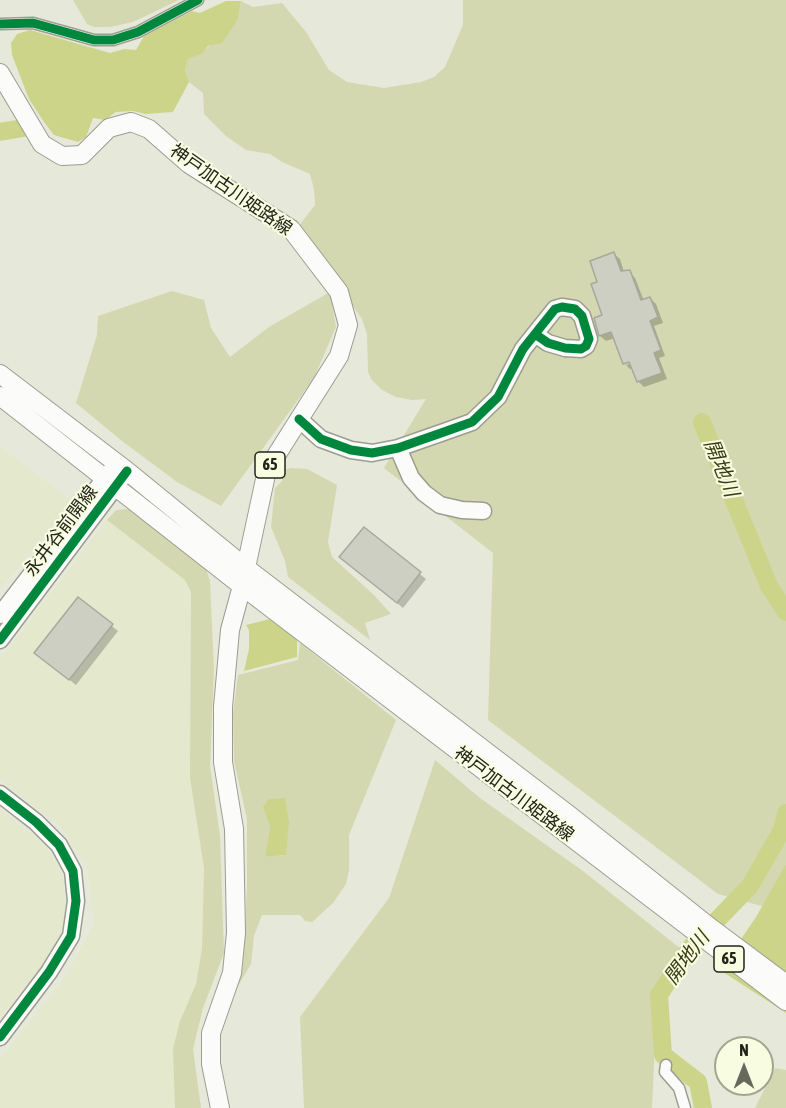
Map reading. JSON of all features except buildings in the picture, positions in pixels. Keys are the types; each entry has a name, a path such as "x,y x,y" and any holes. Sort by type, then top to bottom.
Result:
{"main road":[{"name":"神戸加古川姫路線","path":"0,73 42,144 62,156 82,155 109,128 131,122 149,129 189,164 291,229 339,292 348,325 339,356 267,470 231,630 223,707 223,762 234,830 236,933 232,973 211,1033 211,1064 220,1108"},
{"name":"神戸加古川姫路線","path":"0,374 242,586 676,910 786,984"},
{"name":"神戸加古川姫路線","path":"0,396 246,568 569,815 676,910 786,1001"}],"street":[{"path":"0,31 5,24 33,23 94,40 113,40 138,32 198,0"},
{"path":"299,419 321,439 351,450 372,453 398,448 472,422 498,397 523,349 535,334"},
{"path":"398,448 411,478 424,493 440,505 462,510 483,511"},
{"name":"永井谷前開線","path":"0,615 116,475"},
{"name":"永井谷前開線","path":"0,640 116,475"},
{"path":"0,794 36,822 59,844 73,871 76,901 71,936 49,972 0,1037"},
{"path":"666,1065 665,1072 680,1088 685,1108"}],"shaded area":[{"path":"73,0 179,0 133,22 110,27 94,27 87,24"},
{"path":"463,0 786,0 786,913 718,894 488,720 493,553 384,468 426,399 412,400 396,397 382,390 371,379 368,372 367,334 362,319 298,227 315,205 310,174 270,154 246,150 226,136 204,114 203,93 189,82 185,70 188,59 201,54 238,19 241,1 253,7 282,3 306,32 329,70 347,82 384,88 421,82 434,77 445,67 463,25"},
{"path":"226,1 241,1 238,19 222,43 208,46 202,54 188,59 185,70 189,82 173,112 145,114 133,111 116,112 105,120 93,118 86,137 78,142 54,135 44,122 29,99 12,55 11,43 17,34 30,30 110,53 124,49 136,50 144,36 192,11 200,13"},
{"path":"172,291 204,300 211,328 230,357 269,327 330,292 336,327 314,378 221,506 177,482 76,403 97,335 98,316"},
{"path":"0,447 73,502 0,589"},
{"path":"307,469 337,485 328,542 332,557 374,595 391,614 365,623 370,640 288,577 285,561 271,527 275,488 282,481 284,470"},
{"path":"130,509 205,566 210,581 214,669 210,766 220,836 224,953 203,1008 193,1049 201,1108 175,1108 173,1049 180,1021 196,984 202,949 204,868 190,778 191,592 185,580 107,520 116,510"},
{"path":"107,520 185,580 191,592 190,778 204,868 202,949 196,984 180,1021 175,1108 0,1108 0,1059 65,978 94,924 87,867 62,828 0,779 0,659"},
{"path":"270,619 297,640 297,657 244,671 249,649 249,630 246,625"},
{"path":"300,643 396,720 349,835 349,870 346,884 333,903 312,922 305,921 300,915 262,915 254,936 251,964 234,993 243,964 247,890 247,819 234,761 233,714 238,675 298,660","holes":["270,826 286,855 265,857"]},
{"path":"435,760 480,798 583,871 681,949 656,1020 652,1108 304,1108 300,1017 389,898"},
{"path":"285,798 289,822 286,855 265,857 270,826 263,807 269,799"},
{"path":"0,810 38,838 53,856 63,878 66,907 60,936 44,964 0,1017"},
{"path":"786,864 786,1013 723,972 722,967 756,917"},
{"path":"775,1068 786,1070 786,1108 755,1108 761,1096 774,1096"}],"waterway":[{"path":"0,132 23,128"},
{"name":"開地川","path":"702,422 769,586 786,612"},
{"name":"開地川","path":"703,1108 698,1082 663,1055 659,995 690,948 750,886 782,830 786,813"}],"cycle path":[{"path":"0,24 33,23 94,40 113,40 138,32 198,0"},
{"path":"299,419 321,439 351,450 372,453 398,448 472,422 498,397 523,349 555,309 562,307 575,309 582,316 589,339 586,346 581,349 565,348 548,343 535,334"},
{"path":"0,640 127,471"},
{"path":"0,794 36,822 59,845 73,871 76,901 71,936 49,972 0,1037"}]}
